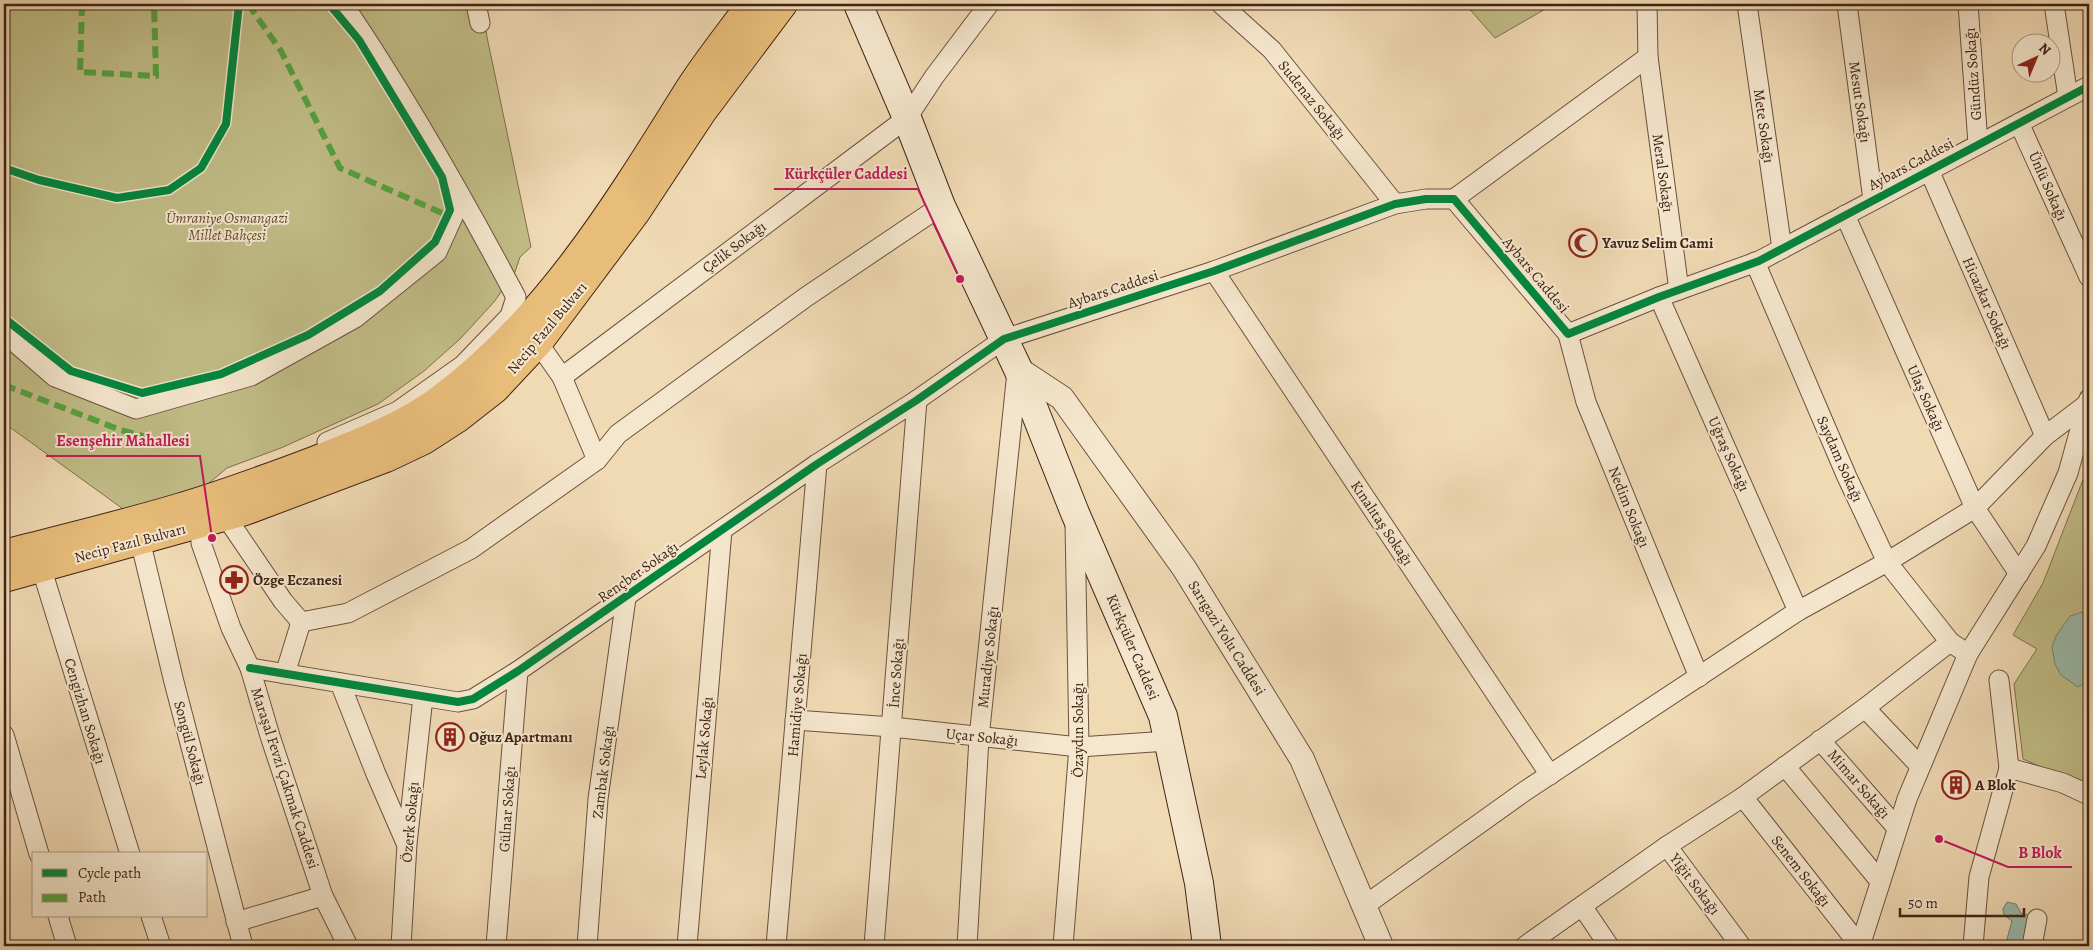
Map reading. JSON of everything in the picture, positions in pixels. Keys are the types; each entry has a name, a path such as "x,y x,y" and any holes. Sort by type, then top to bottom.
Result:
{"main road":[{"name":"Necip Fazıl Bulvarı","path":"4,578 140,540 213,512 256,483 397,426 436,402 461,383 524,323 568,271 619,201 689,89 751,4"},
{"name":"Necip Fazıl Bulvarı","path":"4,554 178,508 213,512 245,511 386,458 424,440 495,389 538,343 636,212 702,112 783,4"},
{"name":"Kürkçüler Caddesi","path":"858,4 907,118 941,206 1018,369 1075,513 1163,716 1199,883 1207,946"}],"street":[{"path":"301,622 213,512 226,479 326,442 398,411 463,365 510,316 516,297 416,117 382,60 343,4"},
{"path":"476,4 480,23"},
{"name":"Çelik Sokağı","path":"562,377 907,118 934,77 989,4"},
{"name":"Sudenaz Sokağı","path":"1221,4 1272,50 1395,204"},
{"name":"Meral Sokağı","path":"1647,4 1648,57 1679,290"},
{"name":"Mete Sokağı","path":"1747,4 1782,249"},
{"name":"Mesut Sokağı","path":"1847,4 1873,200"},
{"name":"Gündüz Sokağı","path":"1968,4 1978,144"},
{"path":"2054,4 2068,97"},
{"path":"1454,199 1648,57"},
{"name":"Aybars Caddesi","path":"1004,339 1214,271 1395,204 1426,199 1454,199 1568,334 1660,296 1755,262 2089,86"},
{"name":"Ünlü Sokağı","path":"2019,123 2089,277"},
{"name":"Hicazkar Sokağı","path":"1929,170 2045,436"},
{"path":"4,333 55,377 136,409 232,382 251,376 354,318 370,306 437,252 461,199"},
{"path":"301,622 348,613 471,549 597,460 618,434 806,297 941,206"},
{"name":"Ulaş Sokağı","path":"1845,215 1974,508 2019,574"},
{"name":"Saydam Sokağı","path":"1755,262 1847,477 1887,562 1950,642 1968,654"},
{"name":"Kınalıtaş Sokağı","path":"1214,271 1550,775"},
{"name":"Uğraş Sokağı","path":"1660,296 1798,611"},
{"name":"Nedim Sokağı","path":"1568,334 1586,402 1699,677"},
{"name":"Rençber Sokağı","path":"250,668 458,702 473,699 626,598 817,464 917,400 1004,339"},
{"path":"538,343 562,377 597,460"},
{"name":"Muradiye Sokağı","path":"967,946 979,738 1018,369"},
{"name":"Sarıgazi Yolu Caddesi","path":"1018,369 1062,398 1184,568 1302,759 1381,946"},
{"name":"İnce Sokağı","path":"874,946 917,400"},
{"path":"1364,906 1550,775 1798,611 1887,562 1974,508 2045,436 2088,402"},
{"path":"1860,946 1879,880 1920,766 1968,654 2036,546 2068,474 2088,402"},
{"name":"Hamidiye Sokağı","path":"776,946 817,464"},
{"name":"Maraşal Fevzi Çakmak Caddesi","path":"213,512 201,543 231,628 250,668 270,736 323,896 348,946"},
{"name":"Özaydın Sokağı","path":"1063,946 1079,747 1075,513"},
{"name":"Leylak Sokağı","path":"687,946 722,530"},
{"name":"Songül Sokağı","path":"140,540 174,682 242,946"},
{"name":"Cengizhan Sokağı","path":"41,567 129,852"},
{"name":"Zambak Sokağı","path":"587,946 598,799 626,598"},
{"path":"284,674 301,622"},
{"path":"1525,946 1785,766 1865,708 1950,642"},
{"name":"Gülnar Sokağı","path":"496,946 518,671"},
{"path":"1973,946 1979,877 2009,768 1999,680"},
{"path":"340,683 376,774 407,844"},
{"name":"Özerk Sokağı","path":"401,946 407,844 423,697"},
{"path":"1865,708 1920,766"},
{"name":"Uçar Sokağı","path":"795,720 1079,747 1168,741"},
{"path":"4,735 39,852"},
{"name":"Mimar Sokağı","path":"1820,740 1897,828"},
{"path":"1785,766 1879,880"},
{"path":"2009,768 2063,783 2089,796"},
{"name":"Senem Sokağı","path":"1743,796 1860,946"},
{"name":"Yiğit Sokağı","path":"1667,846 1741,946"},
{"path":"236,922 323,896"},
{"path":"1582,906 1610,946"},
{"path":"59,918 67,946"},
{"path":"152,918 161,946"},
{"path":"2032,946 2036,919"}],"green space":[{"name":"Ümraniye Osmangazi Millet Bahçesi","path":"4,4 482,4 487,37 531,247 520,257 515,272 494,302 460,339 424,371 378,404 281,448 227,468 202,489 130,514 4,423"},
{"path":"1465,4 1554,4 1495,38"},
{"path":"2089,464 2089,789 2023,759 2014,684 2037,649 2013,635 2043,583"}],"shaded area":[{"path":"2089,610 2089,681 2078,687 2061,675 2055,664 2052,647 2056,636 2070,616"},
{"path":"2007,902 2016,904 2021,913 2028,915 2030,920 2027,946 2005,946 2012,921 2004,915 2003,909"}],"marked path":[{"path":"82,4 80,72 156,76 154,4"},
{"path":"248,4 281,51 340,168 451,217"},
{"path":"4,385 118,429 167,443"}],"cycle path":[{"path":"4,168 39,180 117,198 169,190 201,168 226,124 239,4"},
{"path":"4,318 71,371 142,393 221,374 308,335 380,291 435,242 450,210 442,177 359,40 329,4"},
{"path":"250,668 458,702 473,699 518,671 817,464 917,400 1004,339 1214,271 1395,204 1426,199 1454,199 1568,334 1659,297 1759,261 2089,86"}],"place":[{"name":"Yavuz Selim Cami","path":"1583,243"},
{"name":"Kürkçüler Caddesi","path":"960,279"},
{"name":"Esenşehir Mahallesi","path":"212,538"},
{"name":"Özge Eczanesi","path":"234,580"},
{"name":"Oğuz Apartmanı","path":"450,737"},
{"name":"A Blok","path":"1956,785"},
{"name":"B Blok","path":"1939,839"}]}
